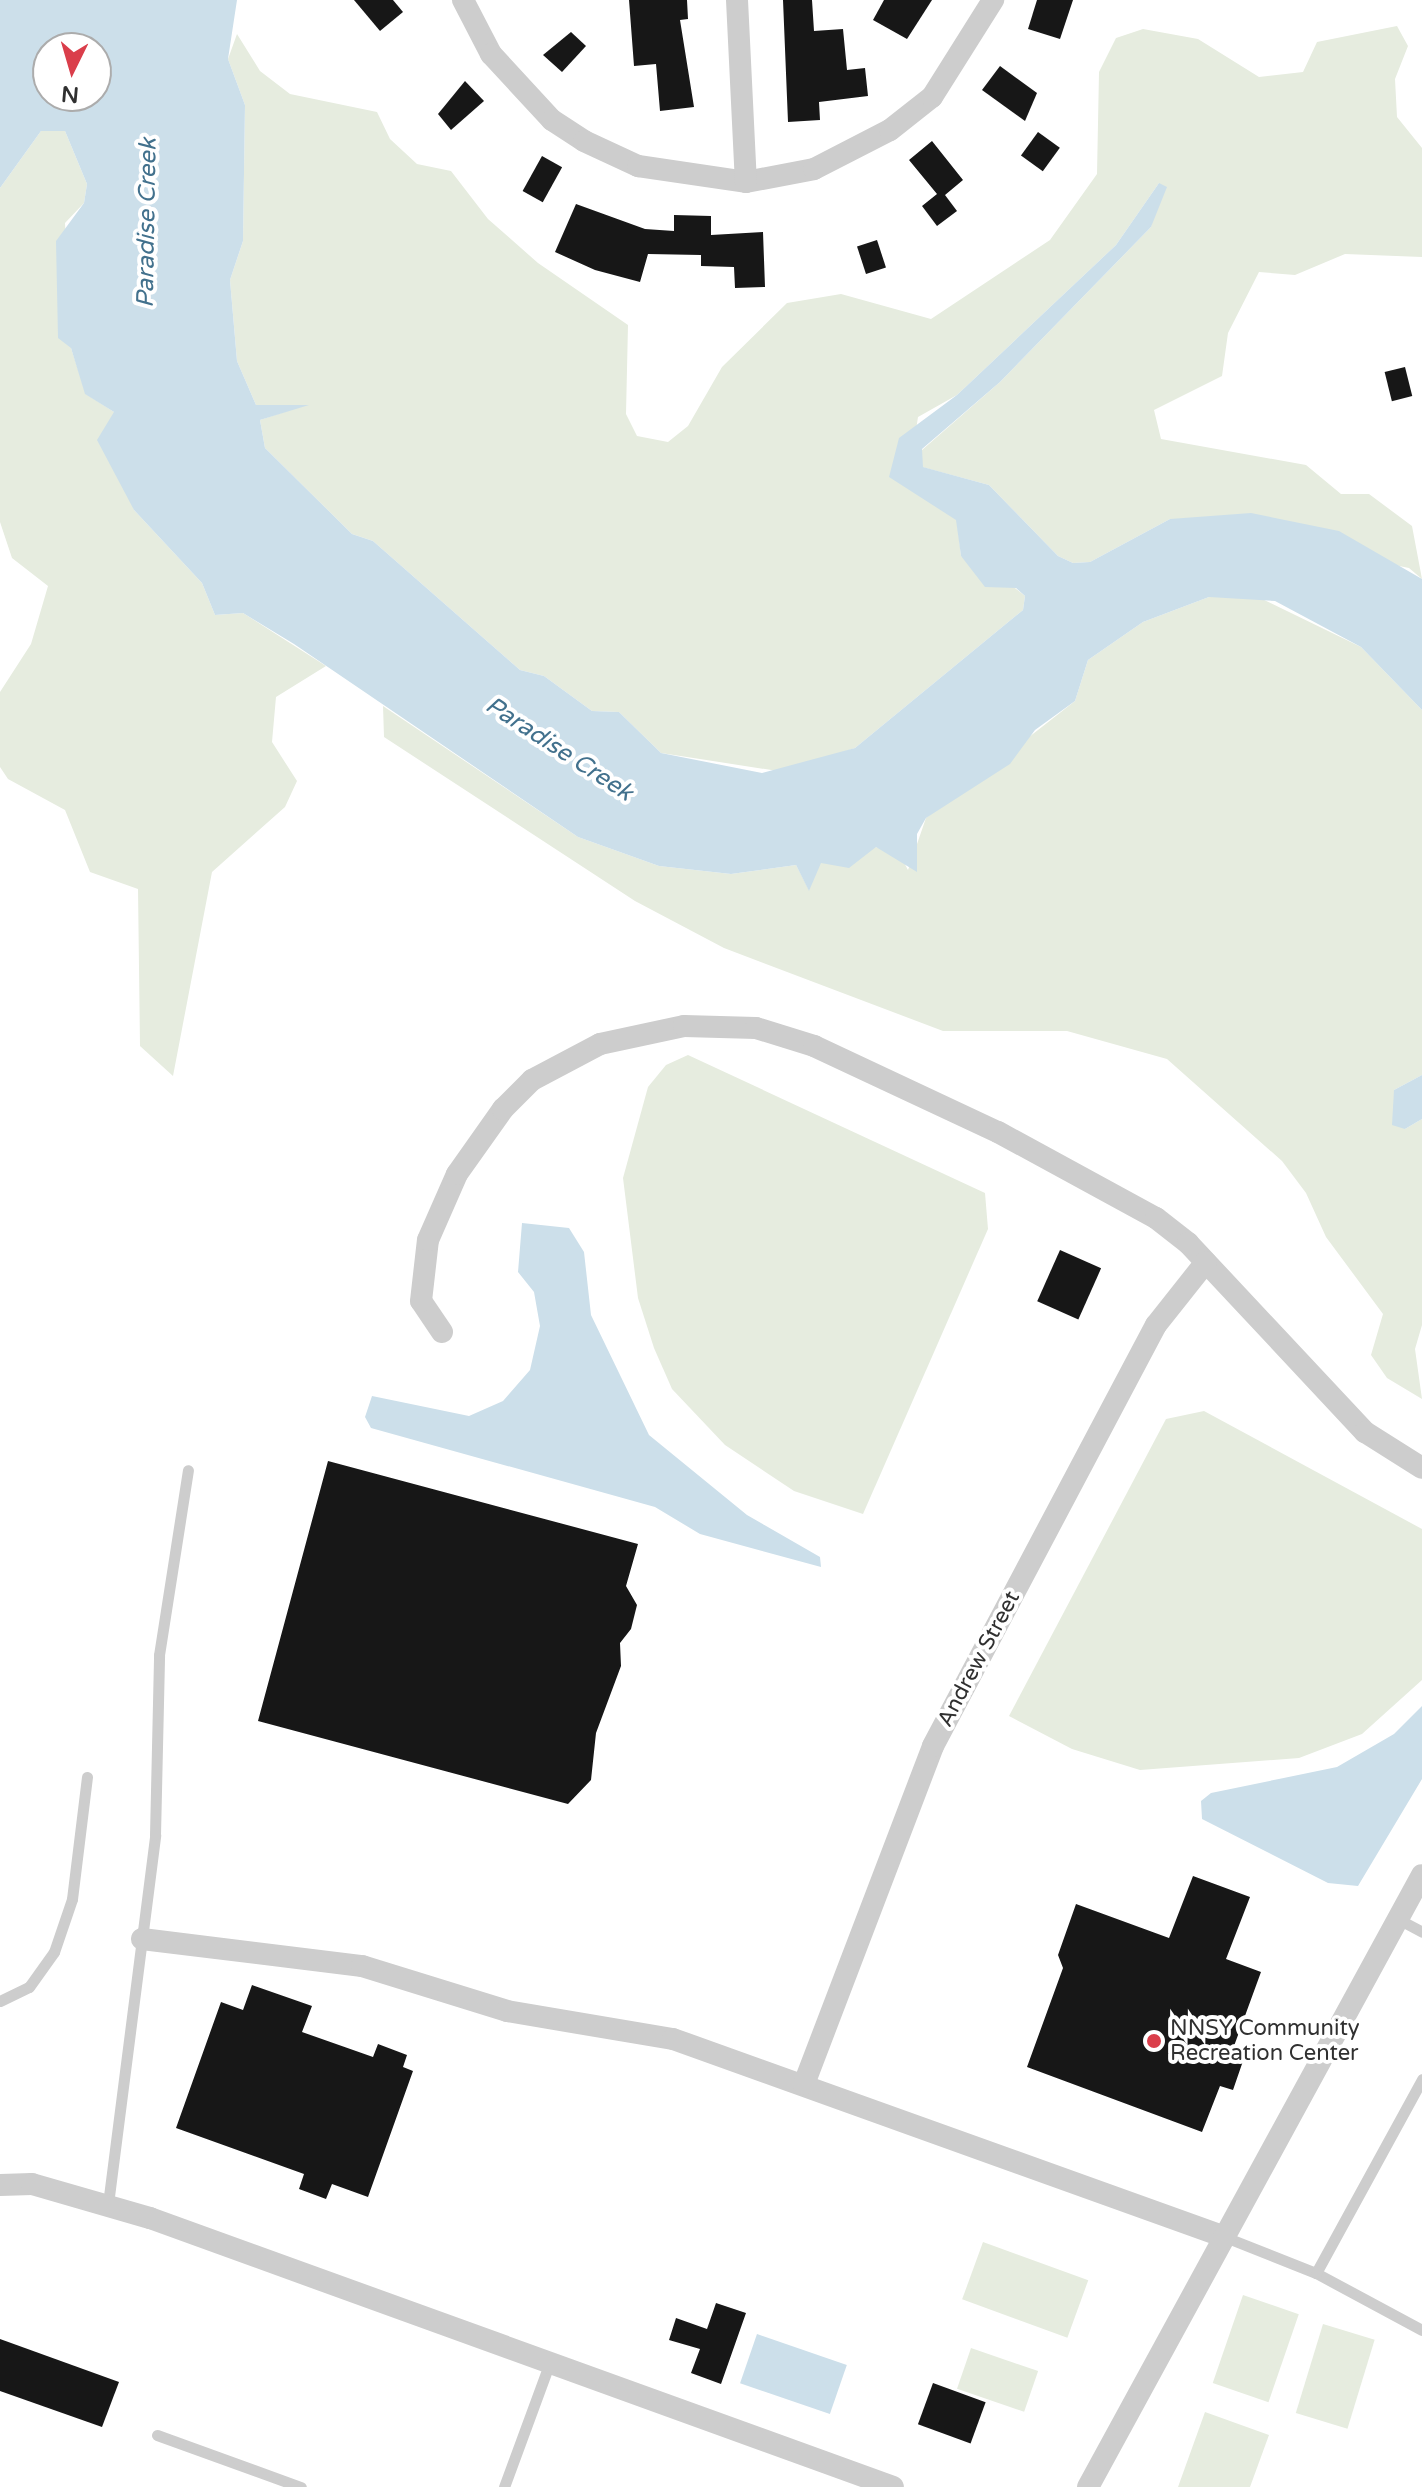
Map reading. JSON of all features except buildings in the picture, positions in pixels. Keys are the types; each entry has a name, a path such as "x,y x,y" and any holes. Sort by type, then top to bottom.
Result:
{"street":[{"path":"463,0 507,73 584,141 638,166 746,182 814,169 890,130 932,97 993,0"},
{"path":"737,0 746,182"},
{"path":"442,1332 421,1301 428,1240 481,1136 532,1080 566,1059 600,1044 684,1026 756,1028 814,1046 1107,1186 1206,1262 1365,1432 1422,1468"},
{"name":"Andrew Street","path":"804,2084 933,1746 1156,1325 1206,1262"},
{"path":"1088,2487 1422,1875"},
{"path":"142,1939 362,1966 507,2011 673,2039 1225,2237"},
{"path":"0,2185 32,2184 108,2204 893,2487"}],"lane":[{"path":"108,2204 155,1835 159,1655 188,1470"},
{"path":"0,2001 29,1987 54,1952 72,1899 87,1777"},
{"path":"1398,1919 1422,1932"},
{"path":"1316,2273 1422,2079"},
{"path":"1225,2237 1316,2273 1422,2330"},
{"path":"504,2487 550,2362"},
{"path":"157,2435 301,2487"}],"shaded area":[{"path":"1397,26 1408,46 1395,79 1397,117 1422,148 1422,257 1345,254 1295,275 1259,272 1228,333 1222,376 1154,410 1161,439 1306,465 1341,494 1369,494 1412,526 1422,579 1409,568 1170,519 1090,562 1073,563 1058,556 989,485 922,467 922,450 1000,382 1151,227 1159,183 1116,245 957,395 918,417 908,482 957,520 961,556 1025,596 1023,610 855,748 784,772 661,753 619,712 592,711 544,676 520,670 373,541 352,534 265,448 260,420 305,405 256,405 237,361 230,280 243,241 245,105 228,59 237,34 260,71 290,94 377,112 390,139 417,164 451,171 488,219 538,263 628,325 626,414 637,436 668,442 688,426 722,367 787,303 841,294 931,319 1050,240 1097,174 1099,72 1116,38 1143,29 1198,39 1259,77 1303,72 1317,42"},
{"path":"55,127 65,131 87,184 84,203 65,223 71,348 86,394 114,412 134,510 202,583 215,615 243,613 326,666 276,697 272,742 297,781 285,807 212,872 173,1076 140,1046 138,889 90,872 65,810 8,779 0,767 0,692 31,644 48,586 12,558 0,522 0,188 41,131"},
{"path":"1256,596 1361,647 1422,710 1422,1075 1394,1090 1405,1129 1422,1119 1422,1325 1415,1349 1422,1399 1387,1378 1371,1355 1383,1314 1326,1237 1306,1193 1282,1161 1167,1059 1067,1031 943,1031 724,948 635,901 384,737 383,706 578,837 659,866 731,874 796,865 809,890 820,863 876,847 900,855 908,870 926,818 1075,701 1088,660 1143,622 1209,597"},
{"path":"688,1055 985,1193 988,1229 863,1514 794,1491 725,1445 672,1389 654,1348 638,1298 623,1178 648,1087 666,1065"},
{"path":"1204,1411 1422,1529 1422,1680 1362,1734 1299,1758 1140,1770 1072,1749 1009,1716 1166,1419"},
{"path":"983,2242 1088,2280 1067,2338 962,2299"},
{"path":"1243,2295 1299,2314 1269,2402 1213,2383"},
{"path":"1323,2324 1375,2340 1347,2429 1296,2413"},
{"path":"971,2348 1038,2371 1024,2412 957,2389"},
{"path":"1205,2412 1269,2435 1250,2487 1178,2487"}],"water":[{"name":"Paradise Creek","path":"0,0 237,0 228,59 245,105 243,241 230,280 237,361 256,405 309,405 260,420 265,448 352,534 373,541 520,670 544,676 592,711 619,712 661,753 762,773 855,748 1023,610 1025,596 1016,588 985,587 961,556 956,520 889,477 899,438 957,395 1116,245 1159,183 1167,187 1151,227 1000,382 922,449 923,467 989,485 1058,556 1073,563 1090,562 1170,519 1251,513 1339,531 1422,579 1422,710 1361,647 1275,601 1209,597 1143,622 1088,660 1075,701 1035,730 1010,764 926,818 917,834 917,872 876,847 849,868 821,863 809,891 796,865 731,874 659,866 578,837 294,644 243,613 215,615 202,583 134,510 97,440 114,412 85,394 71,348 58,338 56,241 84,203 87,184 65,131 41,131 0,188"},
{"path":"1422,1075 1422,1119 1405,1129 1392,1125 1394,1090"},
{"path":"522,1223 569,1228 584,1252 591,1315 649,1435 747,1515 820,1557 821,1567 700,1534 655,1507 371,1428 365,1417 372,1396 469,1416 503,1401 530,1370 540,1326 534,1292 518,1272"},
{"path":"1422,1706 1422,1779 1358,1886 1328,1883 1202,1819 1201,1801 1211,1793 1337,1767 1394,1734"},
{"path":"757,2334 847,2365 830,2414 740,2383"}],"place":[{"name":"NNSY Community Recreation Center","path":"1154,2041"}]}
